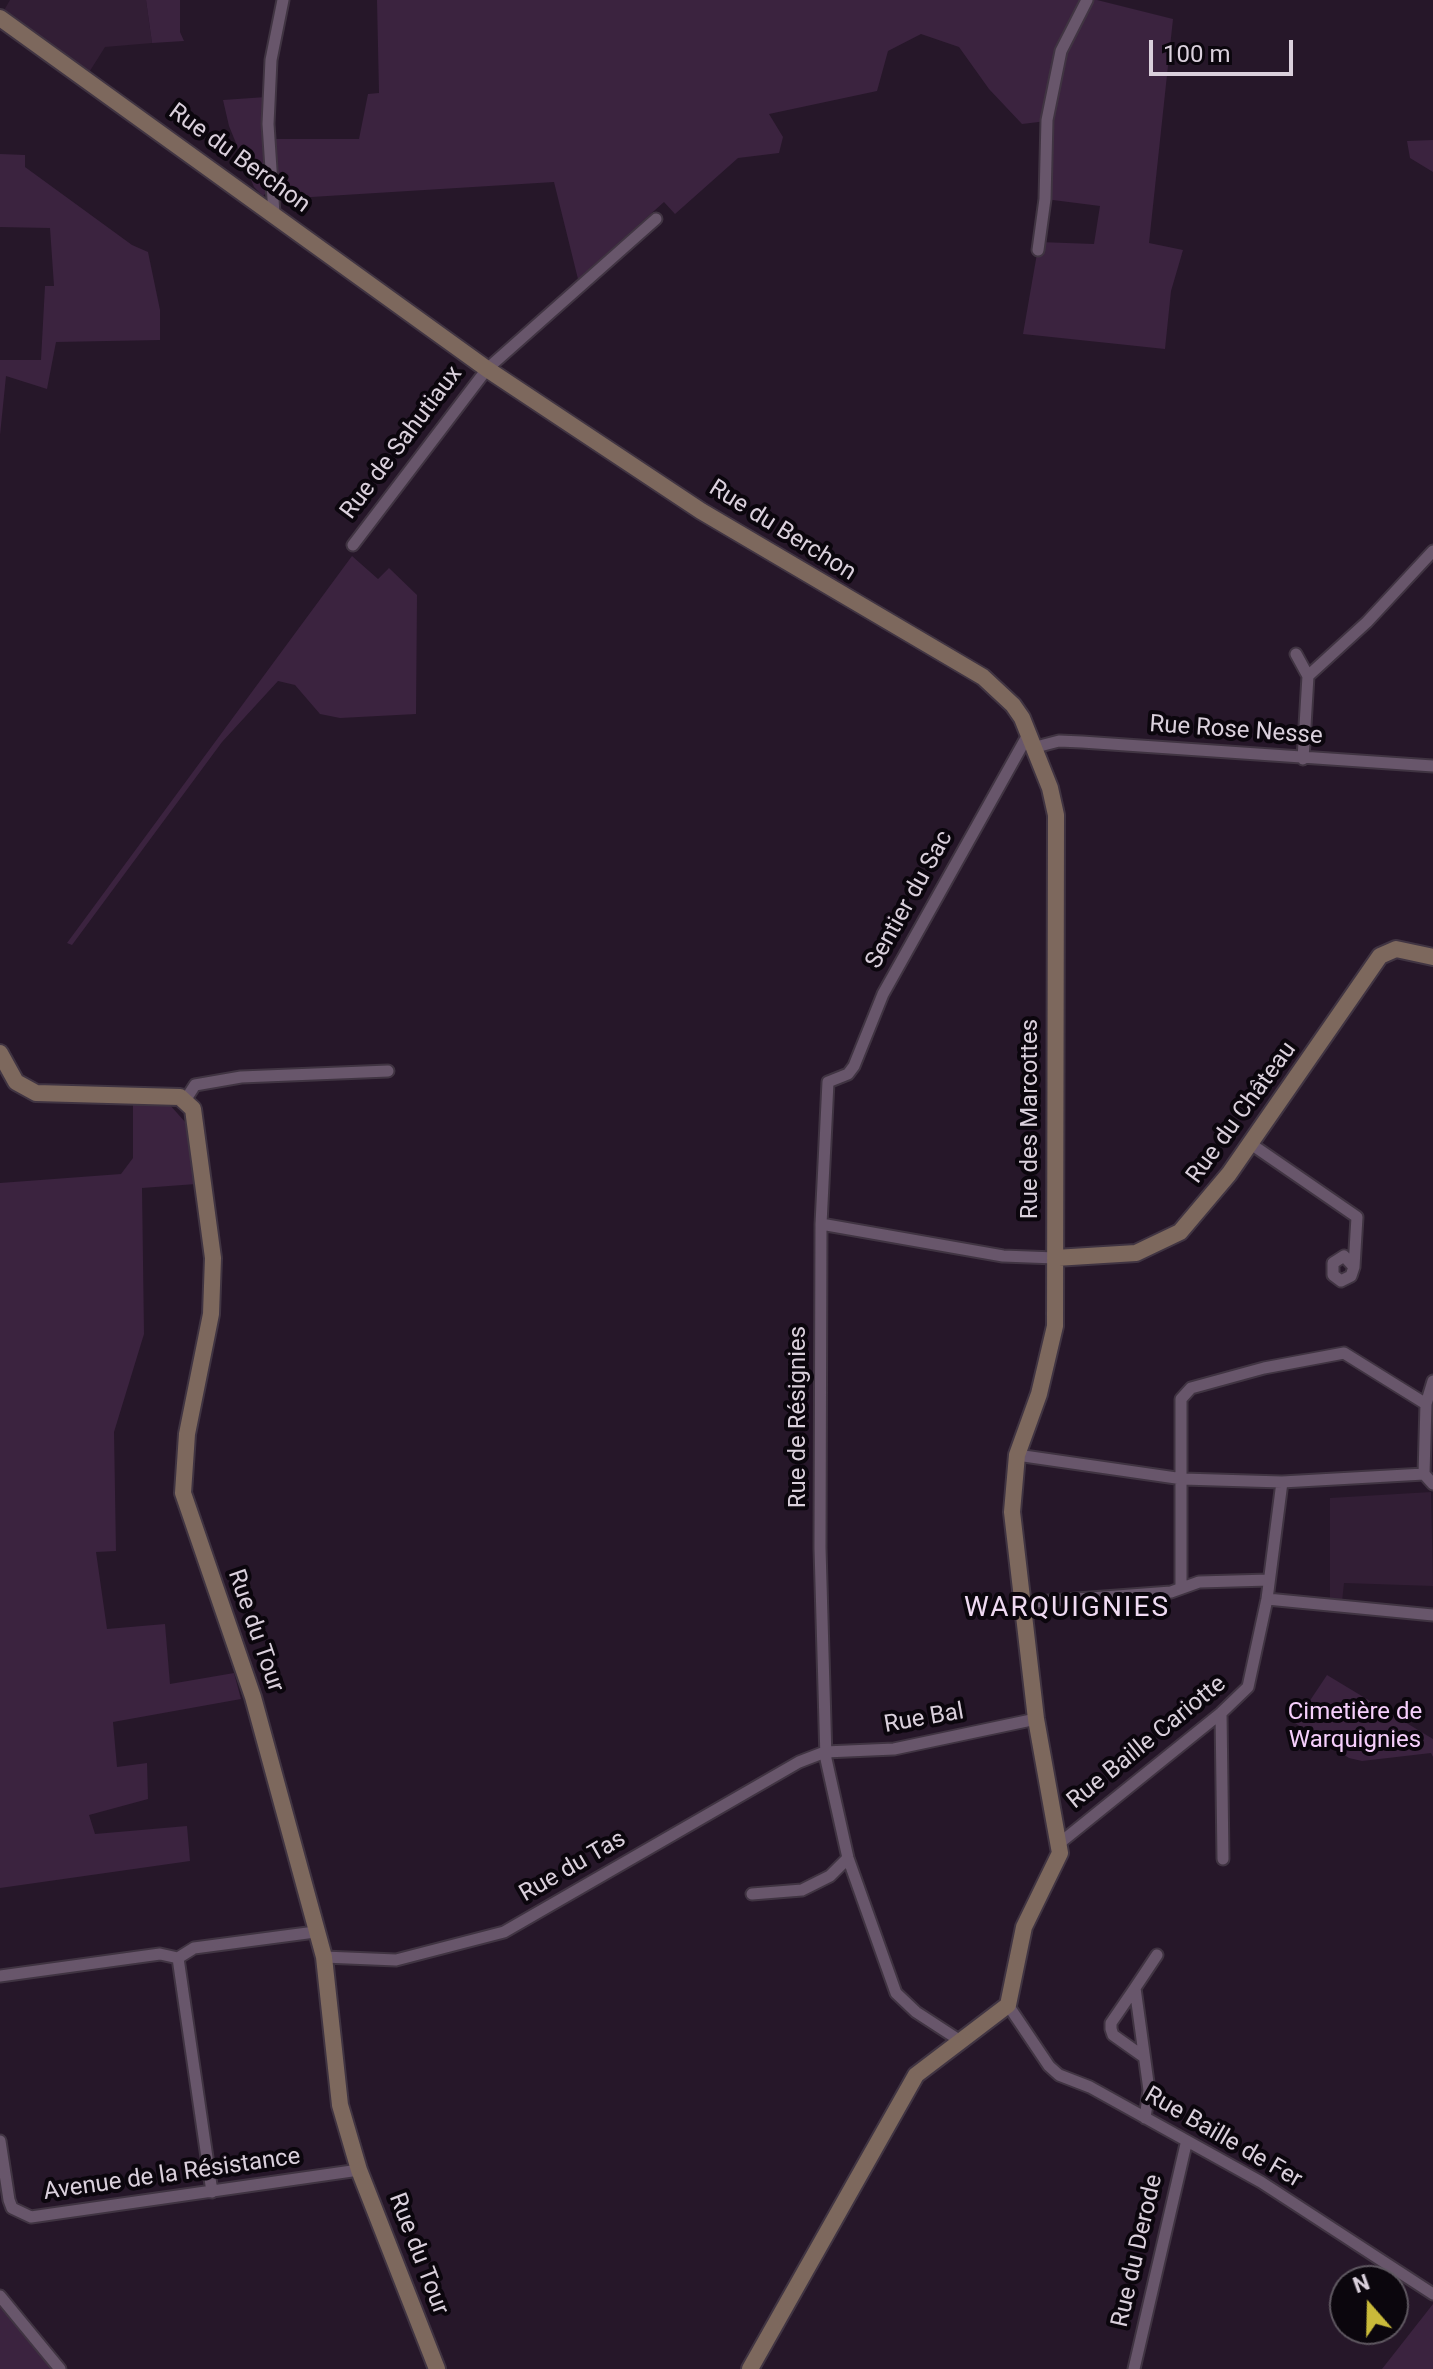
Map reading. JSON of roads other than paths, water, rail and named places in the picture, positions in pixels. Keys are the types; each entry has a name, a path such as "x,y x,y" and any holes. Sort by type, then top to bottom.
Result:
{"street":[{"path":"274,214 268,124 271,60 283,0"},
{"path":"1038,250 1045,199 1047,120 1061,51 1087,0"},
{"name":"Rue du Berchon","path":"0,18 487,369 701,511 983,677 1013,705 1032,739"},
{"path":"487,369 656,219"},
{"name":"Rue de Sahutiaux","path":"353,545 487,369"},
{"path":"1308,676 1367,622 1433,551"},
{"path":"1296,654 1308,676 1303,759"},
{"name":"Rue Rose Nesse","path":"1032,739 1433,766"},
{"name":"Sentier du Sac","path":"828,1082 848,1074 854,1066 883,994 1032,739"},
{"name":"Rue des Marcottes","path":"1032,739 1056,815 1055,1258 1052,1349 1017,1455 1012,1512 1036,1719 1061,1842"},
{"name":"Rue du Château","path":"1055,1258 1124,1255 1168,1241 1201,1211 1251,1144 1380,956 1397,949 1433,957"},
{"path":"0,1053 16,1082 36,1093 162,1095 186,1099 195,1085 241,1077 388,1071"},
{"name":"Rue de Résignies","path":"828,1082 821,1224 820,1548 825,1755 848,1858"},
{"name":"Rue du Tour","path":"186,1099 193,1109 199,1135 213,1258 211,1314 187,1434 183,1493 253,1697 324,1957 340,2105 359,2170 437,2369"},
{"path":"1251,1144 1357,1217 1354,1267"},
{"path":"821,1224 1003,1256 1055,1258"},
{"path":"1181,1588 1184,1392 1264,1368 1344,1353 1426,1404"},
{"path":"1433,1381 1426,1404 1424,1474 1433,1484"},
{"path":"1017,1455 1183,1479 1282,1482 1424,1474"},
{"name":"Rue Baille Cariotte","path":"1061,1842 1221,1713 1248,1687 1267,1599 1282,1482"},
{"path":"1023,1603 1181,1588 1199,1582 1269,1580"},
{"path":"1267,1599 1433,1615"},
{"path":"1221,1713 1223,1859"},
{"name":"Rue Bal","path":"825,1755 894,1749 1036,1719"},
{"name":"Rue du Tas","path":"324,1957 396,1960 504,1932 799,1762 825,1755"},
{"path":"750,2369 916,2075 1008,2005 1024,1927 1054,1870 1061,1842"},
{"path":"752,1894 802,1890 830,1876 848,1858 896,1993 916,2012 959,2040"},
{"path":"0,1976 160,1954 178,1958 194,1948 315,1932"},
{"path":"1144,2057 1113,2035 1111,2023 1157,1955"},
{"path":"178,1958 212,2192"},
{"path":"1135,1988 1149,2090 1145,2118"},
{"name":"Rue Baille de Fer","path":"1008,2005 1049,2066 1059,2075 1261,2182 1433,2294"},
{"name":"Avenue de la Résistance","path":"0,2141 12,2208 31,2217 359,2170"},
{"name":"Rue du Derode","path":"1134,2369 1186,2144"},
{"path":"0,2296 60,2369"}],"district":[{"name":"WARQUIGNIES","path":"1067,1609"}],"park label":[{"name":"Cimetière de Warquignies","path":"1355,1727"}]}
